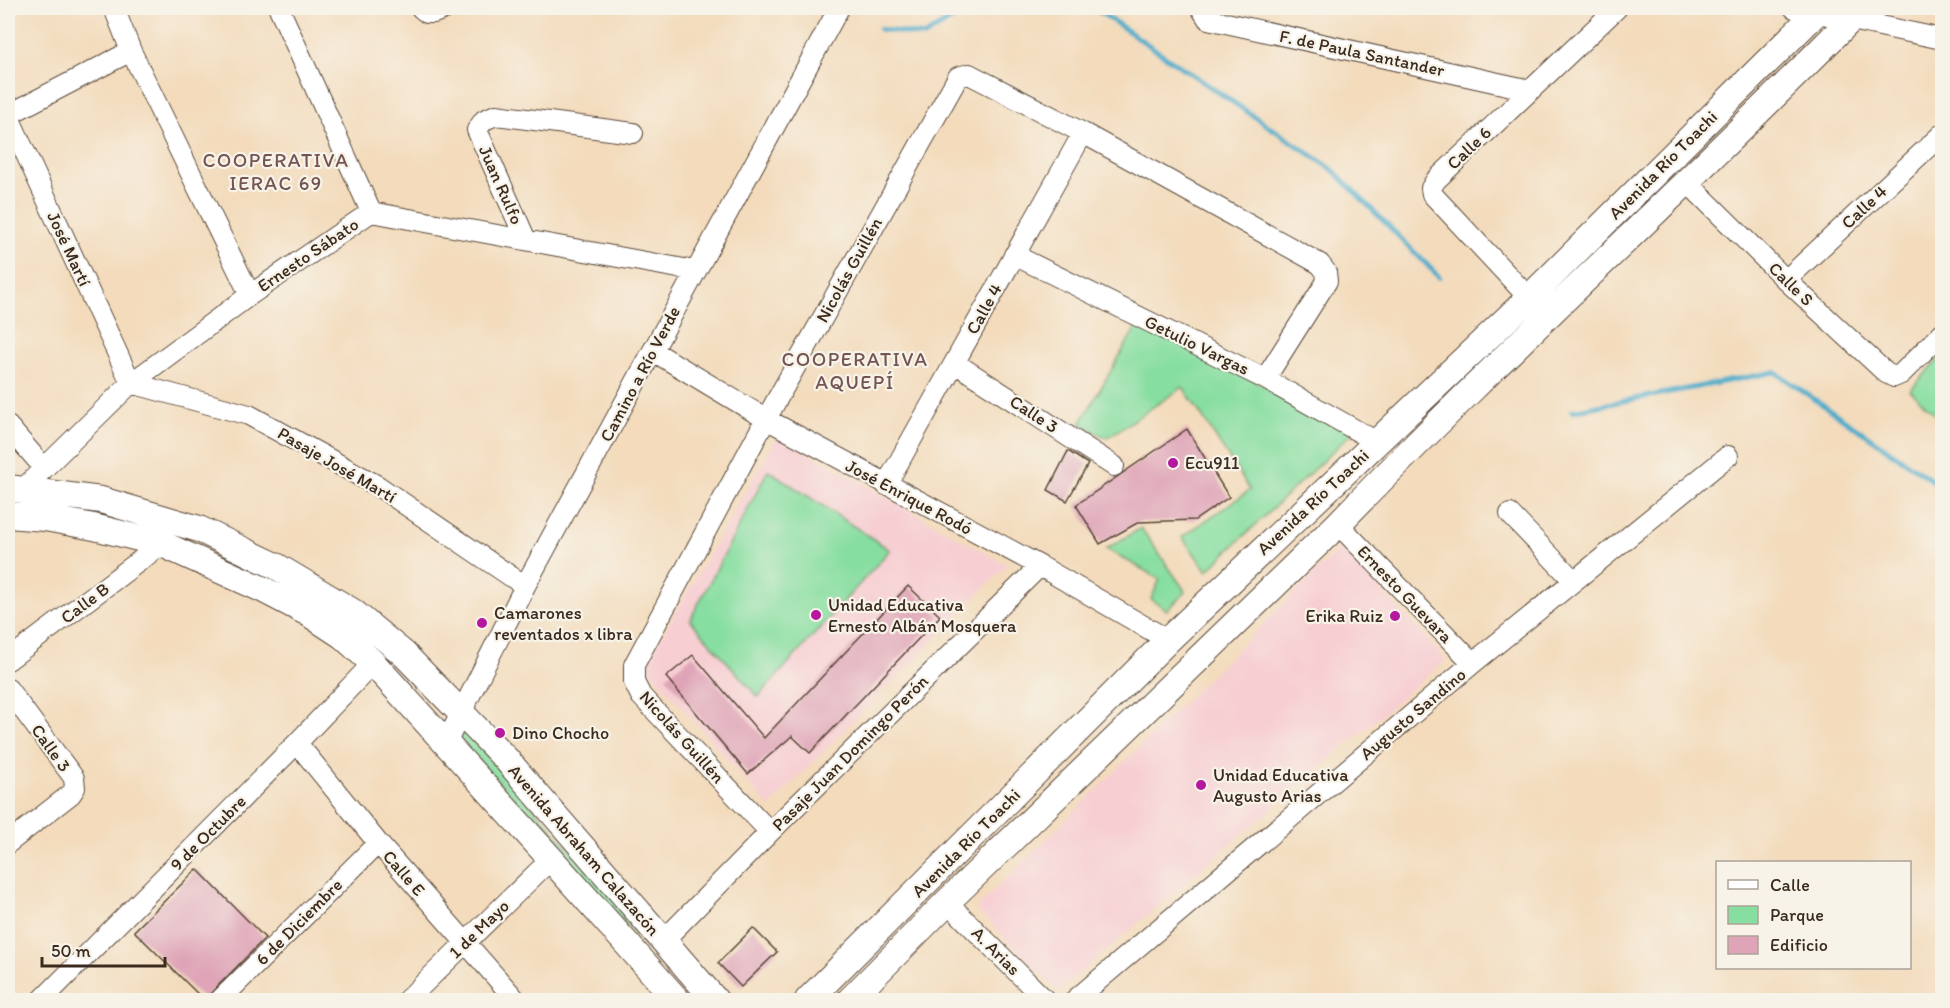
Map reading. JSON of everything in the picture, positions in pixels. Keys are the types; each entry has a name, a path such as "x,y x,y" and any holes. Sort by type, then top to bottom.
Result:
{"main road":[{"name":"Avenida Río Toachi","path":"808,1000 1168,640 1529,298 1811,9"},
{"name":"Avenida Río Toachi","path":"850,1000 947,902 1338,524 1399,461 1687,182 1856,14"},
{"name":"Avenida Abraham Calazacón","path":"15,489 101,500 199,530 276,566 352,612 404,654 461,711 555,814 716,1000"},
{"name":"Avenida Abraham Calazacón","path":"8,515 45,518 94,527 162,544 264,590 308,613 343,636 373,663 677,1000"}],"street":[{"path":"114,8 131,51 250,295"},
{"path":"279,8 371,212"},
{"path":"421,8 427,13 434,13 447,8"},
{"name":"Camino a Río Verde","path":"446,743 525,586 839,8"},
{"name":"F. de Paula Santander","path":"1201,8 1208,19 1530,90"},
{"name":"Calle 6","path":"1529,298 1432,194 1431,188 1436,180 1617,8"},
{"path":"1811,9 1856,14 1942,39"},
{"path":"8,115 131,51"},
{"name":"Nicolás Guillén","path":"770,832 641,696 634,682 634,665 766,419 958,77 969,74 1083,133 1320,264 1326,272 1327,281 1265,379"},
{"name":"José Martí","path":"8,115 131,383"},
{"name":"Juan Rulfo","path":"526,240 477,130 484,120 496,115 633,133"},
{"name":"Calle 4","path":"886,485 1083,133"},
{"name":"Calle 4","path":"1786,280 1942,134"},
{"name":"Calle S","path":"1687,182 1786,280 1886,373 1894,377 1901,374 1942,333"},
{"name":"Ernesto Sábato","path":"15,489 44,468 131,383 250,295 371,212 695,271"},
{"name":"Getulio Vargas","path":"1014,255 1265,379 1377,442"},
{"name":"José Enrique Rodó","path":"653,351 766,419 1040,566 1168,640"},
{"name":"Calle 3","path":"955,363 1114,466"},
{"name":"Pasaje José Martí","path":"131,383 249,415 378,486 525,586"},
{"path":"8,426 44,468"},
{"name":"Augusto Sandino","path":"1075,1000 1473,663 1728,456"},
{"path":"1510,514 1574,581"},
{"name":"Ernesto Guevara","path":"1338,524 1473,663"},
{"name":"Calle B","path":"8,660 162,544"},
{"name":"Pasaje Juan Domingo Perón","path":"663,941 770,832 1040,566"},
{"name":"9 de Octubre","path":"42,1000 297,743 373,663"},
{"name":"Calle 3","path":"8,688 74,778 75,788 71,794 8,843"},
{"name":"Calle E","path":"297,743 378,843 516,1000"},
{"name":"6 de Diciembre","path":"220,1000 378,843"},
{"name":"1 de Mayo","path":"407,1000 551,859"},
{"name":"A. Arias","path":"947,902 1045,1000"}],"shaded area":[{"name":"Unidad Educativa Ernesto Albán Mosquera","path":"778,436 1007,565 769,807 645,665"},
{"name":"Unidad Educativa Augusto Arias","path":"1341,547 1446,660 1058,991 976,909"}],"green space":[{"path":"1138,324 1355,430 1207,571 1182,537 1250,490 1183,387 1107,438 1080,424"},
{"path":"1942,356 1942,421 1910,390"},
{"path":"768,470 890,550 758,697 690,620"},
{"path":"1141,528 1186,592 1167,610 1151,599 1160,579 1106,549"},
{"path":"465,730 703,1000 693,1000 458,738"}],"building":[{"name":"Ecu911","path":"1187,429 1229,497 1195,520 1139,522 1100,544 1076,505"},
{"path":"1068,451 1088,464 1067,501 1048,490"},
{"path":"908,586 940,616 810,753 792,736 748,774 666,677 693,655 764,738"},
{"path":"197,869 265,938 204,1000 134,931"},
{"path":"753,928 777,952 741,987 718,963"}],"waterway":[{"path":"880,29 924,36 970,8"},
{"path":"1094,8 1332,169 1439,277"},
{"path":"1572,411 1775,372 1942,487"}],"place":[{"name":"Ecu911","path":"1173,463"},
{"name":"Unidad Educativa Ernesto Albán Mosquera","path":"816,615"},
{"name":"Erika Ruiz","path":"1395,616"},
{"name":"Camarones reventados x libra","path":"482,623"},
{"name":"Dino Chocho","path":"500,733"},
{"name":"Unidad Educativa Augusto Arias","path":"1201,785"}],"district":[{"name":"COOPERATIVA IERAC 69","path":"276,172"},
{"name":"COOPERATIVA AQUEPÍ","path":"855,370"}]}
